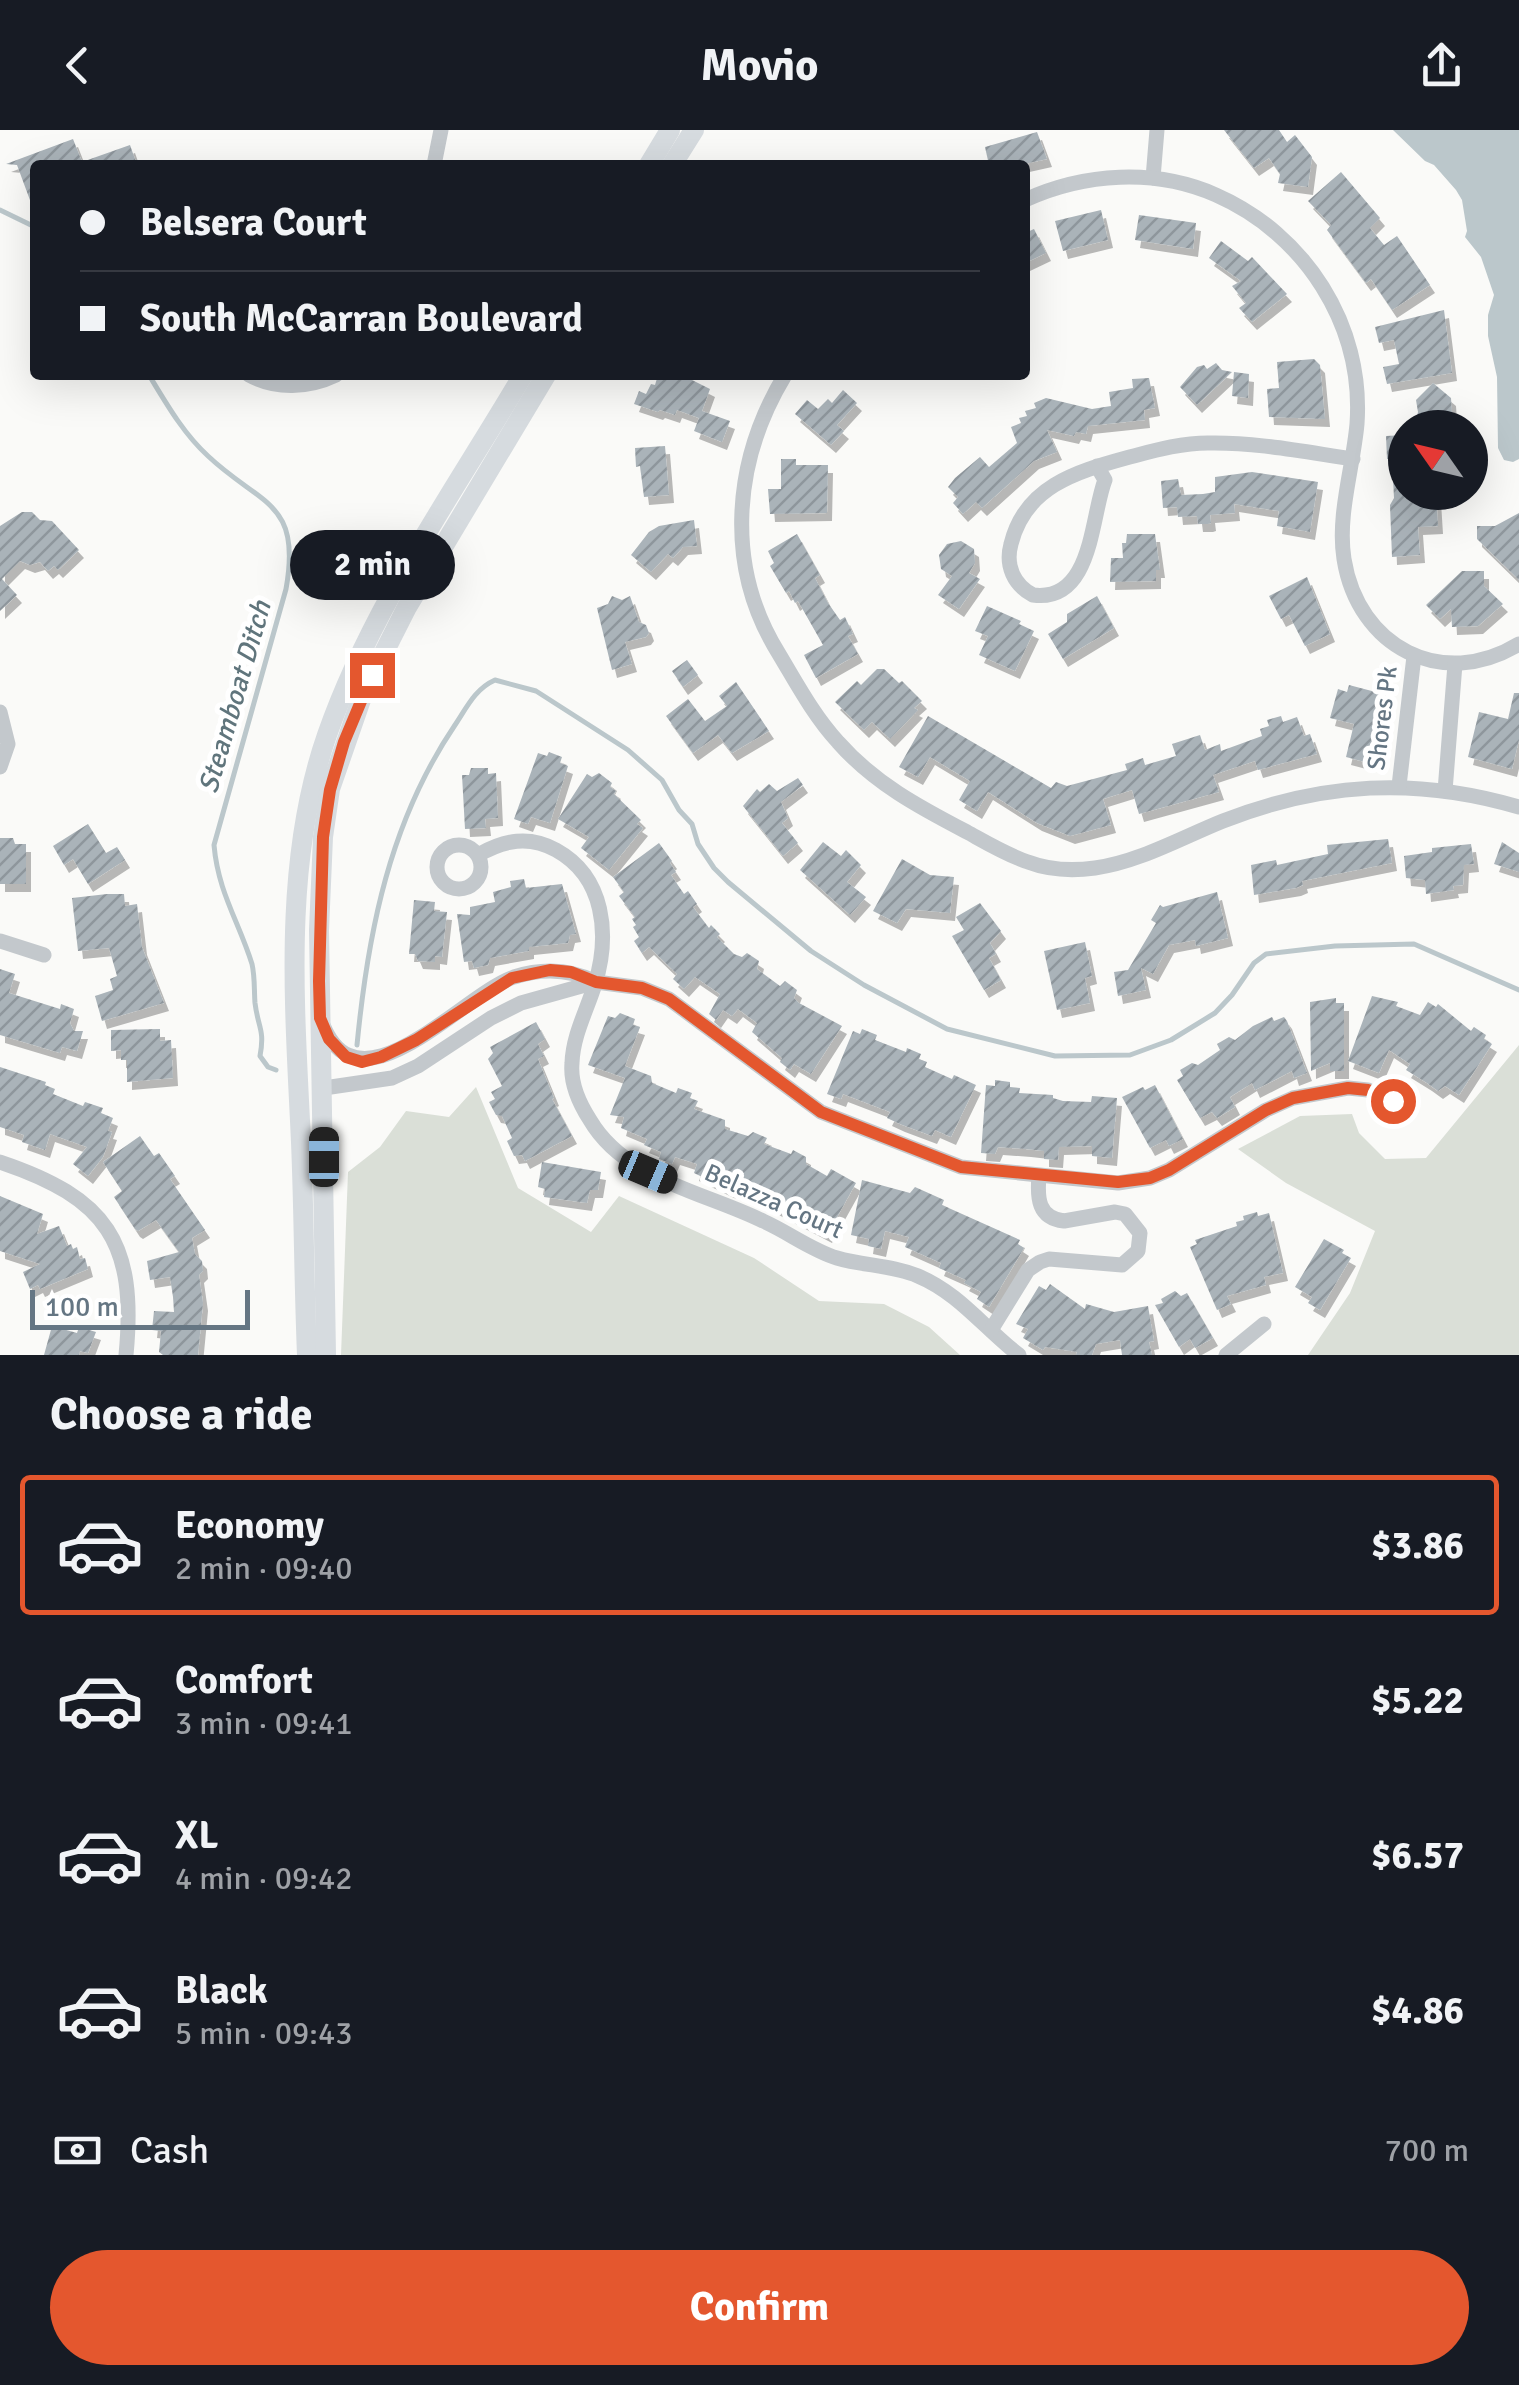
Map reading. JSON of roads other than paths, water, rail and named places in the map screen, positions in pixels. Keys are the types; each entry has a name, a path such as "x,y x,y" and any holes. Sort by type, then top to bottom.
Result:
{"main road":[{"path":"652,160 670,130"},
{"path":"675,160 694,130"},
{"path":"307,1355 295,1025 298,877 305,821 326,738 354,668 396,584 520,380"},
{"path":"326,1355 319,912 330,790 363,694 406,607 543,380"},
{"path":"295,1025 305,1054 324,1088"}],"street":[{"path":"435,160 441,130"},
{"path":"1153,178 1157,130"},
{"path":"1030,198 1087,181 1153,178 1182,183 1237,204 1282,236 1320,281 1334,306 1353,364 1357,422 1343,534 1348,577 1355,598 1380,634 1414,656 1454,664 1495,657 1519,644"},
{"path":"262,380 275,385 305,386 322,380"},
{"path":"782,380 758,427 748,459 741,521 748,582 770,640 817,716 860,766 908,802 1028,862 1073,870 1118,863 1269,804 1334,791 1400,786 1519,807"},
{"path":"1096,466 1105,480 1086,557 1062,589 1033,595 1016,582 1010,570 1011,542 1030,506 1058,480 1096,466 1172,446 1204,443 1238,443 1352,459"},
{"name":"Shores Pk","path":"1400,786 1414,656"},
{"path":"1445,791 1454,664"},
{"path":"0,712 8,744 0,767"},
{"name":"Belazza Court","path":"478,855 504,842 540,843 572,861 594,888 600,904 602,950 596,982 574,1046 572,1079 592,1124 611,1146 648,1172 760,1219 838,1258 919,1276 948,1292 1019,1355"},
{"path":"0,941 44,955"},
{"path":"320,1018 329,1039 346,1057 362,1062 381,1057 427,1033 512,978 550,970 571,972 596,982 642,988 669,999 821,1112 961,1167 1040,1176 1118,1182 1150,1178 1266,1110 1325,1090 1368,1090 1406,1109"},
{"path":"512,978 521,1003"},
{"path":"324,1088 392,1078 521,1003 596,982"},
{"path":"427,1033 441,1052"},
{"path":"0,1162 63,1187 90,1208 104,1226 121,1256 129,1288 126,1355"},
{"path":"992,1330 1034,1264 1049,1259 1122,1265 1138,1251 1140,1233 1125,1214 1056,1220 1044,1212 1037,1195 1040,1176"},
{"path":"1226,1355 1264,1324"}],"waterway":[{"name":"Steamboat Ditch","path":"0,210 30,225"},
{"name":"Steamboat Ditch","path":"152,380 191,438 273,508 288,538 286,589 214,845 224,892 252,964 260,1056 268,1067 276,1070"},
{"name":"Steamboat Ditch","path":"357,1045 376,919 398,838 433,762 472,699 495,680 536,691 628,750 662,780 692,824 698,844 728,882 811,951 864,985 947,1029 1055,1056 1130,1055 1171,1040 1215,1013 1254,963 1266,954 1335,946 1414,944 1519,990"}]}
